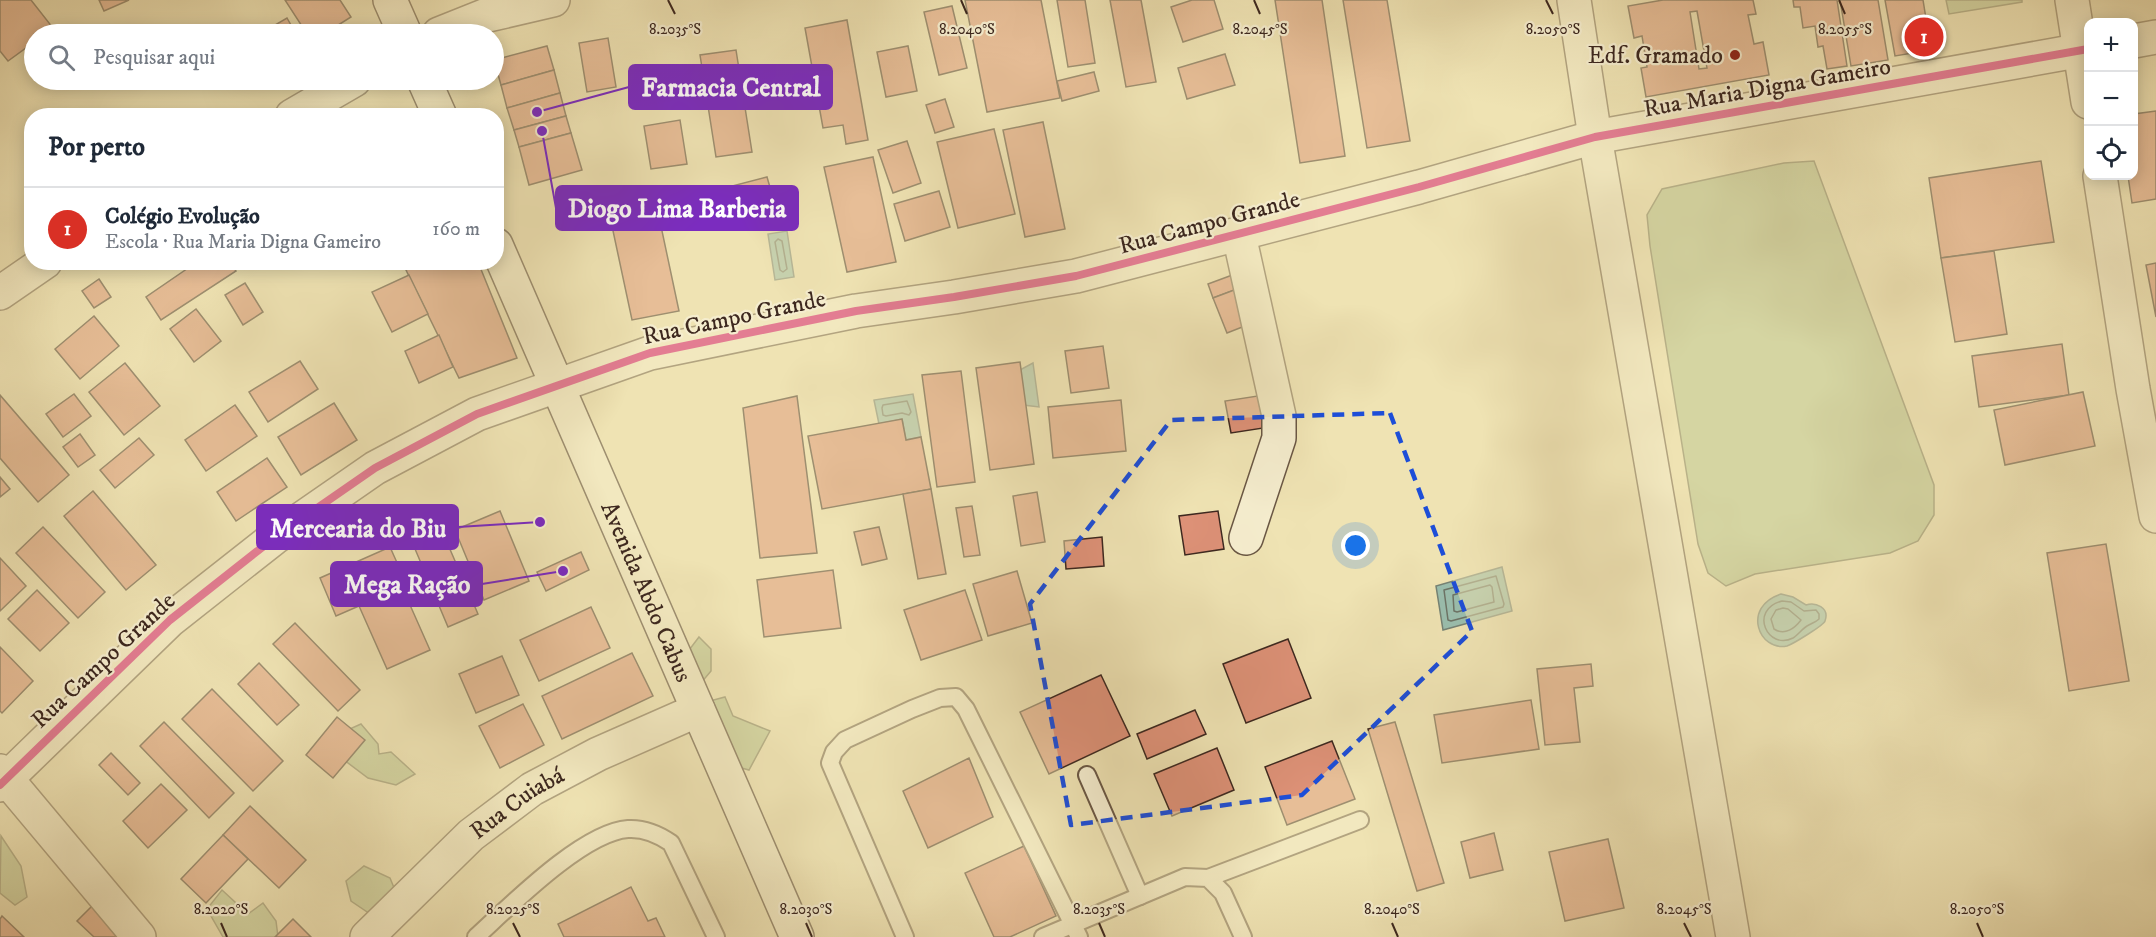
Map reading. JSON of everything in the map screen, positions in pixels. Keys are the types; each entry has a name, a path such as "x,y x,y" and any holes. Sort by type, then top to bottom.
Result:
{"street":[{"path":"390,0 401,24"},
{"path":"464,24 484,16 553,0"},
{"path":"1574,0 1595,137 1733,937"},
{"path":"2072,0 2084,50"},
{"path":"2138,40 2156,37"},
{"name":"Rua Maria Digna Gameiro","path":"1595,137 2084,50"},
{"path":"306,108 337,90"},
{"path":"428,90 436,108"},
{"name":"Rua Campo Grande","path":"2,778 170,620 274,538 375,468 477,414 650,353 856,310 954,297 1076,276 1419,187 1595,137"},
{"path":"2101,180 2145,387 2156,516"},
{"path":"1239,235 1279,416 1279,438 1272,464 1246,538"},
{"name":"Avenida Abdo Cabus","path":"504,263 797,937"},
{"path":"0,293 33,270"},
{"name":"Rua Cuiabá","path":"367,937 471,835 532,789 598,754 698,710"},
{"path":"2,778 139,937"}],"lane":[{"path":"905,937 830,763 834,752 845,740 912,709 940,698 956,696 966,709 1076,930"},
{"path":"1087,775 1140,896"},
{"path":"1042,937 1076,930 1140,896 1185,877 1208,878 1359,820"},
{"path":"476,937 562,861 605,835 627,829 644,830 671,843 716,937"},
{"path":"1208,878 1223,893 1243,937"}],"highlighted area":[{"path":"1390,413 1472,631 1302,795 1071,825 1030,604 1171,420"}],"green space":[{"path":"1946,0 2022,0 2022,2 1949,14"},
{"path":"1814,161 1934,485 1934,515 1918,541 1890,553 1755,574 1726,586 1708,573 1698,544 1647,215 1662,189 1784,163"},
{"path":"699,637 711,649 711,671 701,683 686,654"},
{"path":"725,697 733,716 770,731 749,770 713,760 706,702"},
{"path":"361,724 378,744 379,754 391,752 415,774 396,785 368,778 340,757 343,732"},
{"path":"1,836 21,866 27,897 15,905 0,893"},
{"path":"364,866 390,878 404,912 382,922 351,901 346,881"},
{"path":"222,890 248,914 263,903 276,921 278,937 223,937 207,909"}],"water":[{"path":"787,231 794,277 775,280 768,234"},
{"path":"1033,363 1039,407 1015,404 1016,372"},
{"path":"913,394 921,437 906,440 902,419 879,424 874,400"},
{"path":"1502,567 1512,611 1443,630 1436,586"},
{"path":"1781,594 1793,597 1806,605 1813,604 1821,607 1826,616 1825,621 1819,626 1787,646 1777,646 1769,642 1762,636 1758,627 1761,608 1769,600"}],"building":[{"path":"0,0 31,0 50,24 24,24 24,49 8,61 0,51"},
{"path":"99,0 129,0 104,11"},
{"path":"285,0 340,0 351,17 340,24 301,24"},
{"path":"965,0 1041,0 1060,98 987,112"},
{"path":"1057,0 1085,0 1095,63 1068,67"},
{"path":"1110,0 1141,0 1156,82 1126,87"},
{"path":"1192,0 1214,0 1223,29 1183,42 1171,7"},
{"path":"1275,0 1322,0 1345,156 1300,163"},
{"path":"1343,0 1387,0 1410,141 1367,148"},
{"name":"Edf. Gramado","path":"1663,0 1753,0 1756,14 1748,15 1754,44 1763,42 1769,75 1646,97 1641,68 1647,67 1642,36 1634,38 1628,6","holes":["1697,11 1707,68 1699,69 1690,12"]},
{"path":"1793,0 1837,0 1847,66 1827,69 1823,46 1818,47 1815,26 1803,28 1800,7 1794,7"},
{"path":"1840,0 1878,0 1888,60 1851,66"},
{"path":"1885,0 1923,0 1931,50 1895,56"},
{"path":"952,6 967,68 939,75 924,12"},
{"path":"287,18 290,24 277,24"},
{"path":"847,20 868,140 846,144 843,125 823,128 805,28"},
{"path":"608,38 616,87 587,92 579,43"},
{"path":"547,46 554,70 504,84 504,57"},
{"path":"908,46 917,91 886,97 877,52"},
{"path":"736,50 752,152 716,157 700,55"},
{"path":"1225,54 1235,85 1187,99 1178,68"},
{"path":"554,70 560,93 507,108 502,90 504,84"},
{"path":"1094,72 1099,91 1062,101 1057,81"},
{"path":"560,93 566,116 514,130 507,108"},
{"path":"945,99 954,127 935,133 926,105"},
{"path":"2156,111 2156,199 2132,203 2129,180 2138,180 2138,113"},
{"path":"566,116 571,133 519,147 514,130"},
{"path":"680,120 687,164 651,169 644,126"},
{"path":"1043,122 1065,229 1025,237 1003,130"},
{"path":"994,129 1015,214 958,228 937,142"},
{"path":"571,133 582,170 529,185 519,147"},
{"path":"907,141 921,183 893,193 878,150"},
{"path":"873,157 896,262 847,272 824,167"},
{"path":"2041,161 2054,242 1941,258 1929,178"},
{"path":"767,177 774,201 720,215 713,191"},
{"path":"939,191 950,227 905,241 894,204"},
{"path":"655,198 679,311 632,320 609,212"},
{"path":"1994,251 2007,334 1955,342 1941,258"},
{"path":"2156,263 2156,317 2146,265"},
{"path":"185,270 236,271 161,320 146,297"},
{"path":"406,270 481,270 517,358 459,378"},
{"path":"1235,274 1240,288 1213,298 1208,284"},
{"path":"409,275 428,314 392,332 372,292"},
{"path":"99,279 111,297 94,308 82,291"},
{"path":"245,283 263,312 243,325 225,295"},
{"path":"1242,287 1255,322 1227,333 1213,298"},
{"path":"196,309 221,341 194,362 170,329"},
{"path":"94,316 119,346 80,379 55,349"},
{"path":"439,335 453,367 419,383 405,351"},
{"path":"2062,344 2069,395 1979,407 1972,356"},
{"path":"1103,346 1109,388 1071,393 1065,351"},
{"path":"300,361 318,389 268,422 249,392"},
{"path":"1020,362 1034,464 990,470 976,368"},
{"path":"125,363 160,406 124,435 89,392"},
{"path":"961,371 975,482 937,487 922,375"},
{"path":"2083,392 2095,446 2005,465 1994,410"},
{"path":"74,394 91,416 63,437 46,414"},
{"path":"0,395 69,475 38,502 0,458"},
{"path":"1264,395 1270,427 1231,433 1225,401"},
{"path":"797,396 817,553 760,558 743,408"},
{"path":"1121,400 1126,451 1053,458 1048,407"},
{"path":"334,403 357,440 301,475 278,437"},
{"path":"235,405 257,436 206,471 185,440"},
{"path":"902,419 906,440 921,437 931,489 822,509 808,436"},
{"path":"80,434 95,455 78,467 63,447"},
{"path":"139,438 154,455 115,488 100,470"},
{"path":"267,458 287,487 236,521 217,492"},
{"path":"0,477 10,489 0,497"},
{"path":"931,489 946,574 918,579 903,494"},
{"path":"93,491 156,565 126,590 64,516"},
{"path":"1037,492 1045,542 1021,546 1013,496"},
{"path":"972,506 980,555 964,557 956,508"},
{"path":"500,511 529,581 484,600 455,530"},
{"path":"1218,511 1224,549 1185,555 1179,516"},
{"path":"436,517 478,614 448,627 407,530"},
{"path":"43,527 105,592 78,618 16,553"},
{"path":"879,527 887,559 862,565 854,532"},
{"path":"1102,537 1104,566 1066,569 1064,541"},
{"path":"2106,544 2129,681 2069,691 2047,553"},
{"path":"390,547 407,585 336,616 320,578"},
{"path":"581,552 589,570 546,591 537,572"},
{"path":"0,558 26,586 0,611"},
{"path":"833,570 841,628 764,637 757,580"},
{"path":"1017,571 1032,623 988,636 973,584"},
{"path":"402,587 430,650 387,669 359,606"},
{"path":"37,590 69,623 40,651 8,619"},
{"path":"965,590 982,640 921,660 904,610"},
{"path":"591,607 610,648 539,681 520,640"},
{"path":"295,623 360,690 338,711 273,644"},
{"path":"1288,639 1311,698 1246,723 1223,664"},
{"path":"0,647 33,681 2,713 0,711"},
{"path":"632,653 653,696 562,739 542,696"},
{"path":"502,656 519,695 476,713 459,674"},
{"path":"259,663 299,705 277,725 238,684"},
{"path":"1591,664 1593,686 1574,688 1580,742 1545,745 1537,669"},
{"path":"1101,675 1130,736 1049,774 1020,712"},
{"path":"212,689 283,761 253,791 182,719"},
{"path":"1531,700 1539,749 1442,763 1434,715"},
{"path":"523,704 544,745 500,768 479,726"},
{"path":"1195,710 1206,734 1147,759 1137,734"},
{"path":"337,717 365,740 333,778 306,755"},
{"path":"164,722 234,793 209,818 140,746"},
{"path":"1395,722 1444,883 1417,891 1368,729"},
{"path":"1332,741 1355,799 1287,825 1265,767"},
{"path":"1217,748 1234,790 1172,816 1154,774"},
{"path":"111,753 140,783 128,795 99,765"},
{"path":"969,758 993,817 928,848 903,791"},
{"path":"161,784 187,810 148,848 123,821"},
{"path":"250,806 306,860 279,888 223,835"},
{"path":"1494,833 1503,870 1470,878 1461,842"},
{"path":"223,835 248,859 206,903 181,879"},
{"path":"1608,839 1624,908 1565,921 1549,852"},
{"path":"1024,846 1056,916 1010,937 994,937 965,873"},
{"path":"631,887 648,921 656,918 665,937 564,937 558,924"},
{"path":"92,906 122,937 94,937 77,921"},
{"path":"2,916 24,937 0,937"},
{"path":"293,919 311,937 275,937"}],"cycle path":[{"path":"0,785 170,620 274,538 375,468 477,414 650,353 856,311 1076,276 1419,187 1595,137 2084,50"}],"place":[{"name":"Colégio Evolução","path":"1924,37"},
{"name":"Edf. Gramado","path":"1735,55"},
{"name":"Farmacia Central","path":"537,112"},
{"name":"Diogo Lima Barberia","path":"542,131"},
{"name":"Mercearia do Biu","path":"540,522"},
{"name":"Mega Ração","path":"563,571"}]}
